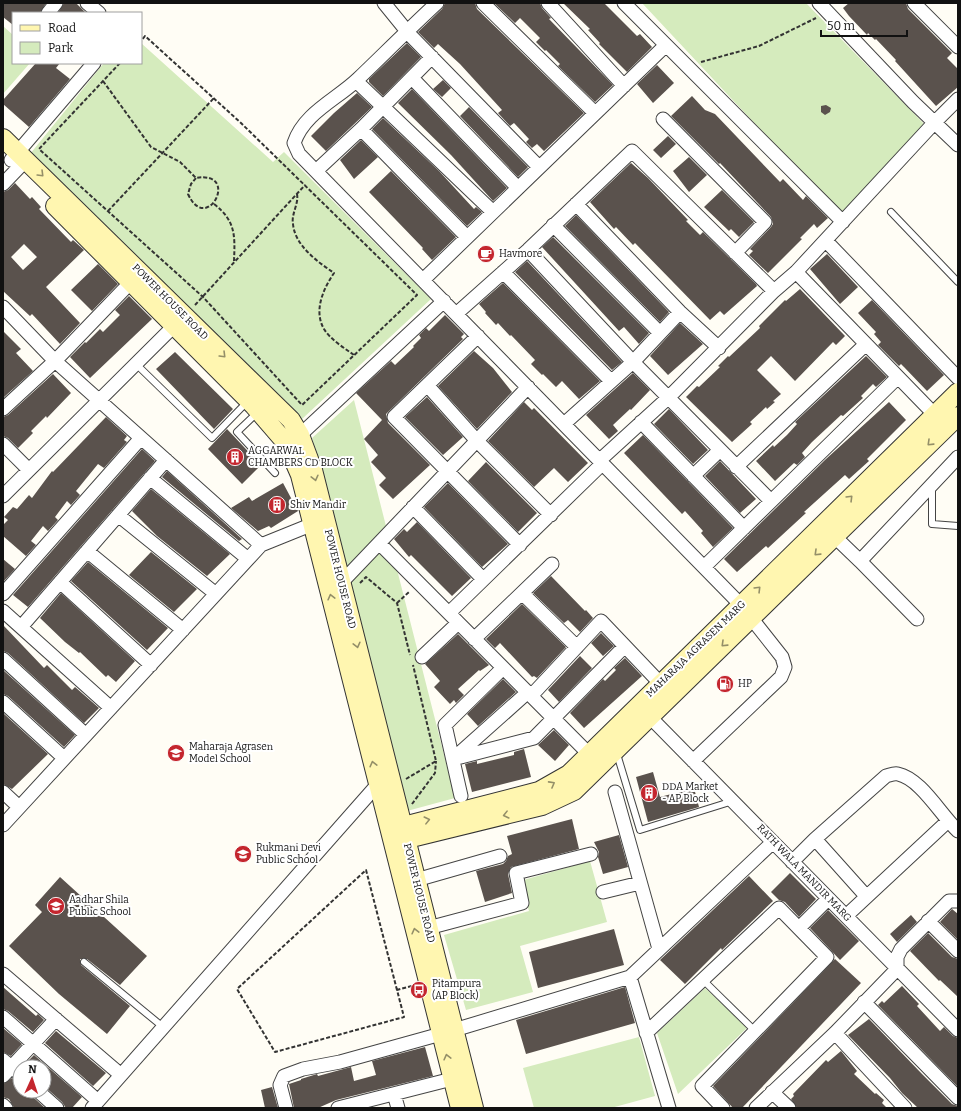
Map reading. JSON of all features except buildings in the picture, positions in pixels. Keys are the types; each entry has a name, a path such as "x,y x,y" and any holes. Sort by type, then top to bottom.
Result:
{"street":[{"path":"49,12 56,3"},
{"path":"86,3 98,12"},
{"path":"384,3 407,32 539,167"},
{"path":"437,3 356,81 305,121 298,132 294,143 299,154 528,388 565,423 746,611 782,656 785,667 781,677 693,761"},
{"path":"548,3 624,86"},
{"path":"624,3 843,222"},
{"path":"914,3 958,47"},
{"path":"485,4 595,113"},
{"path":"823,6 934,123 958,145"},
{"path":"423,280 492,211 518,188 666,46"},
{"path":"316,171 361,129 432,57"},
{"path":"3,184 16,159 93,64"},
{"path":"412,78 518,188"},
{"path":"356,81 492,211"},
{"path":"449,613 551,515 602,461 641,422 669,397 774,291 796,272 958,99"},
{"path":"663,119 765,222 735,253"},
{"path":"361,129 467,237"},
{"name":"POWER HOUSE ROAD","path":"3,138 16,159 131,282 179,321 254,405 278,420 291,420 300,475 387,783"},
{"path":"456,314 528,250 632,151 774,291"},
{"name":"POWER HOUSE ROAD","path":"16,159 278,420"},
{"path":"576,204 680,312 718,348"},
{"path":"553,226 660,333"},
{"path":"826,240 958,378"},
{"path":"528,250 633,362 771,501"},
{"path":"503,272 611,381"},
{"path":"796,272 935,414"},
{"path":"3,409 55,361 131,282"},
{"path":"293,439 444,301"},
{"path":"3,307 55,361 261,545"},
{"path":"565,423 633,362 680,312"},
{"path":"3,496 179,321"},
{"path":"478,336 394,417 520,545"},
{"path":"736,467 866,344"},
{"path":"704,567 898,377"},
{"path":"427,385 477,441 551,515"},
{"path":"343,589 379,543 528,388"},
{"name":"MAHARAJA AGRASEN MARG","path":"398,831 539,791 569,774 589,754 644,710 746,611 935,414 958,392"},
{"name":"MAHARAJA AGRASEN MARG","path":"398,831 542,806 574,790 615,749 644,710 660,684 834,536 958,416"},
{"path":"641,422 744,528"},
{"path":"3,594 141,438"},
{"name":"POWER HOUSE ROAD","path":"293,439 313,470 343,589 398,831 428,982 448,1032 474,1108"},
{"path":"3,444 29,470"},
{"path":"693,476 720,450"},
{"path":"860,561 958,457"},
{"path":"21,627 166,460"},
{"path":"150,478 248,559"},
{"path":"413,507 483,579"},
{"path":"118,515 216,594"},
{"path":"3,825 261,545 313,524"},
{"path":"834,536 917,619"},
{"path":"379,543 589,754"},
{"path":"87,551 182,630"},
{"path":"474,638 552,564"},
{"path":"60,582 151,665"},
{"path":"522,593 577,647"},
{"path":"3,611 111,708"},
{"path":"453,759 529,694 601,621 660,684"},
{"path":"415,659 458,622"},
{"path":"453,759 534,738 552,717 625,646"},
{"path":"3,659 86,735"},
{"path":"461,796 445,725 503,668"},
{"path":"3,702 64,758"},
{"name":"RATH WALA MANDIR MARG","path":"644,710 958,1030"},
{"path":"792,862 815,839 886,776 896,773 911,778 958,831"},
{"path":"3,1016 34,1043 95,1105 163,1028 387,783"},
{"path":"3,792 20,807"},
{"path":"614,792 659,949"},
{"path":"846,916 948,821"},
{"name":"POWER HOUSE ROAD","path":"398,831 416,880 428,928 448,1032 452,1079 460,1108"},
{"path":"815,839 866,896"},
{"path":"286,1108 280,1085 284,1076 303,1069 354,1058 448,1032 630,977 773,842"},
{"path":"428,928 522,903 516,873 590,854"},
{"path":"416,880 500,856"},
{"path":"603,892 640,883"},
{"path":"799,928 828,899"},
{"path":"756,1108 835,1033 897,968 897,957 901,949 949,901 957,899"},
{"path":"646,1033 779,908 827,957 702,1086 723,1108"},
{"path":"928,921 958,951"},
{"path":"3,974 121,1075"},
{"path":"630,977 668,1108"},
{"path":"864,1002 958,1098"},
{"path":"9,1069 56,1019"},
{"path":"835,1033 905,1108"},
{"path":"343,1107 452,1079"},
{"path":"772,1092 789,1108"},
{"path":"394,1094 398,1108"},
{"path":"47,1099 57,1108"},
{"path":"3,1105 6,1108"}],"lane":[{"path":"891,212 958,282"},
{"path":"136,364 212,438 254,405"},
{"path":"254,405 237,432 275,473"},
{"path":"932,485 932,524 958,526"},
{"path":"615,749 640,830 733,801"},
{"path":"84,962 163,1028"},
{"path":"703,980 756,1031"}],"path":[{"path":"686,66 759,46 823,6"},
{"path":"119,64 39,149 203,297 302,405 417,295 214,98 145,36 142,40"},
{"path":"103,81 152,147 180,162 196,178"},
{"path":"108,211 214,98"},
{"path":"214,204 218,197 218,187 212,180 204,177 196,178 191,184 188,194 192,202 203,206 214,204 225,212 233,226 234,263"},
{"path":"203,297 305,185"},
{"path":"297,194 298,200 293,213 293,225 296,234 308,252 334,273 325,288 320,305 324,328 354,355"},
{"path":"343,589 366,577 397,603 415,659 436,761 435,772 398,831"},
{"path":"387,783 436,761"},
{"path":"366,870 397,990 404,1016 275,1052 237,989 366,870"},
{"path":"397,990 428,982"}],"green space":[{"path":"642,3 806,3 929,129 844,219"},
{"path":"3,26 12,34 12,64 29,64 3,94"},
{"path":"142,44 273,162 284,152 431,299 302,419 30,154 103,64 142,64"},
{"path":"354,400 455,798 407,811 312,438"},
{"path":"590,861 607,922 520,946 533,992 466,1010 444,935 529,911 520,881"},
{"path":"705,988 748,1027 678,1094 657,1033"},
{"path":"639,1037 655,1096 611,1108 534,1108 523,1068"}],"place":[{"name":"Havmore","path":"486,254"},
{"name":"AGGARWAL CHAMBERS CD BLOCK","path":"235,457"},
{"name":"Shiv Mandir","path":"277,505"},
{"name":"HP","path":"725,684"},
{"name":"Maharaja Agrasen Model School","path":"176,753"},
{"name":"DDA Market - AP Block","path":"649,793"},
{"name":"Rukmani Devi Public School","path":"243,854"},
{"name":"Aadhar Shila Public School","path":"56,906"},
{"name":"Pitampura (AP Block)","path":"419,990"}]}
